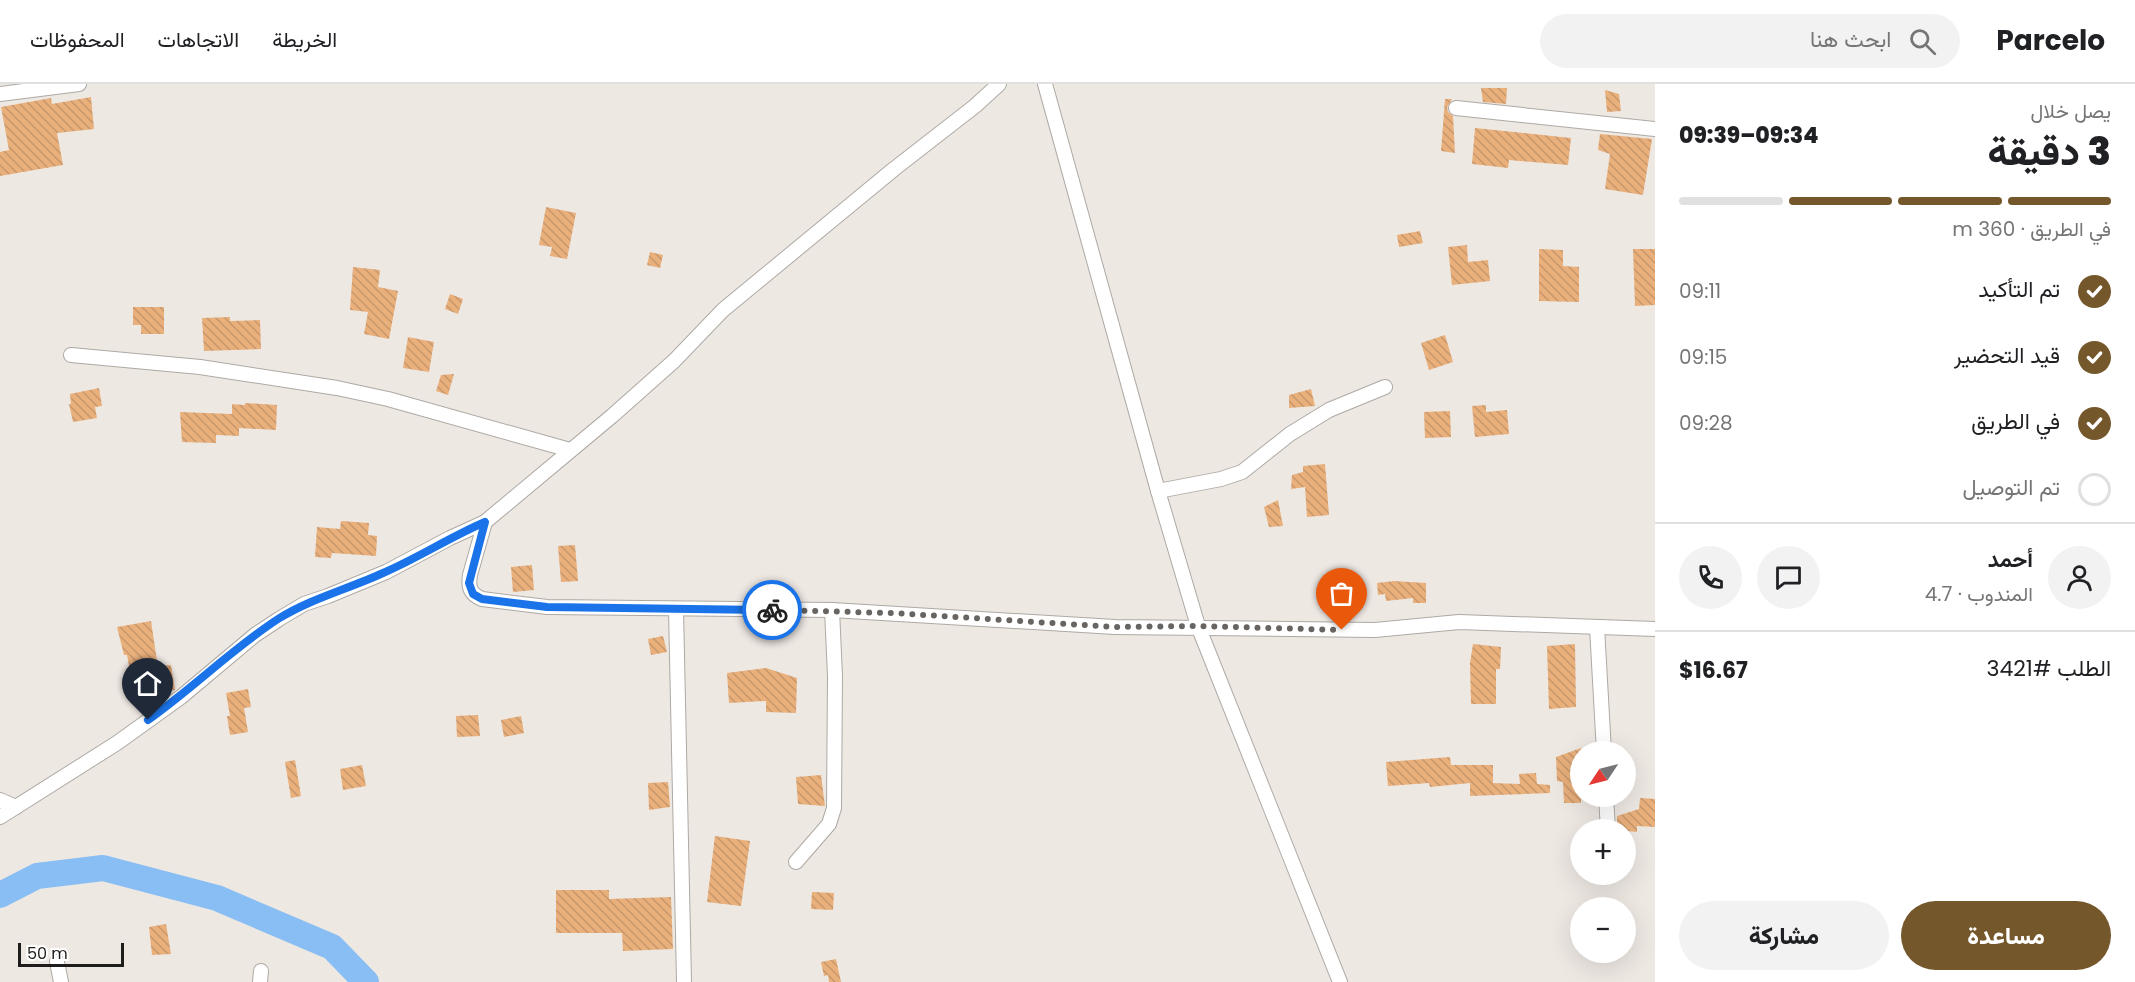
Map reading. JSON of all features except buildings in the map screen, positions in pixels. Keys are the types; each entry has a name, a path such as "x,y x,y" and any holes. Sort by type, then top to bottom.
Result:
{"street":[{"path":"0,94 79,84"},
{"path":"0,817 117,743 181,697 255,635 279,619 304,604 386,572 485,522 674,361 723,310 894,169 975,106 999,84"},
{"path":"1046,84 1158,491 1198,626 1340,982"},
{"path":"1456,108 1655,129"},
{"path":"71,355 200,367 337,388 388,399 570,450"},
{"path":"1158,491 1221,479 1242,472 1290,434 1329,410 1385,387"},
{"path":"485,522 469,583 470,589 477,597 547,607 832,610 1115,627 1198,626 1375,630 1459,622 1655,629"},
{"path":"676,609 684,982"},
{"path":"796,862 829,824 834,808 835,707 832,610"},
{"path":"1597,627 1603,741"},
{"path":"0,800 16,807"},
{"path":"57,962 61,982"}],"waterway":[{"path":"0,895 37,876 103,868 217,898 332,947 366,982"}],"way so far":[{"path":"772,610 893,613 1115,627 1198,626 1342,630"}],"route":[{"path":"148,720 181,697 255,635 304,604 340,592 386,572 485,522 469,583 473,594 482,599 547,607 772,610"}]}
